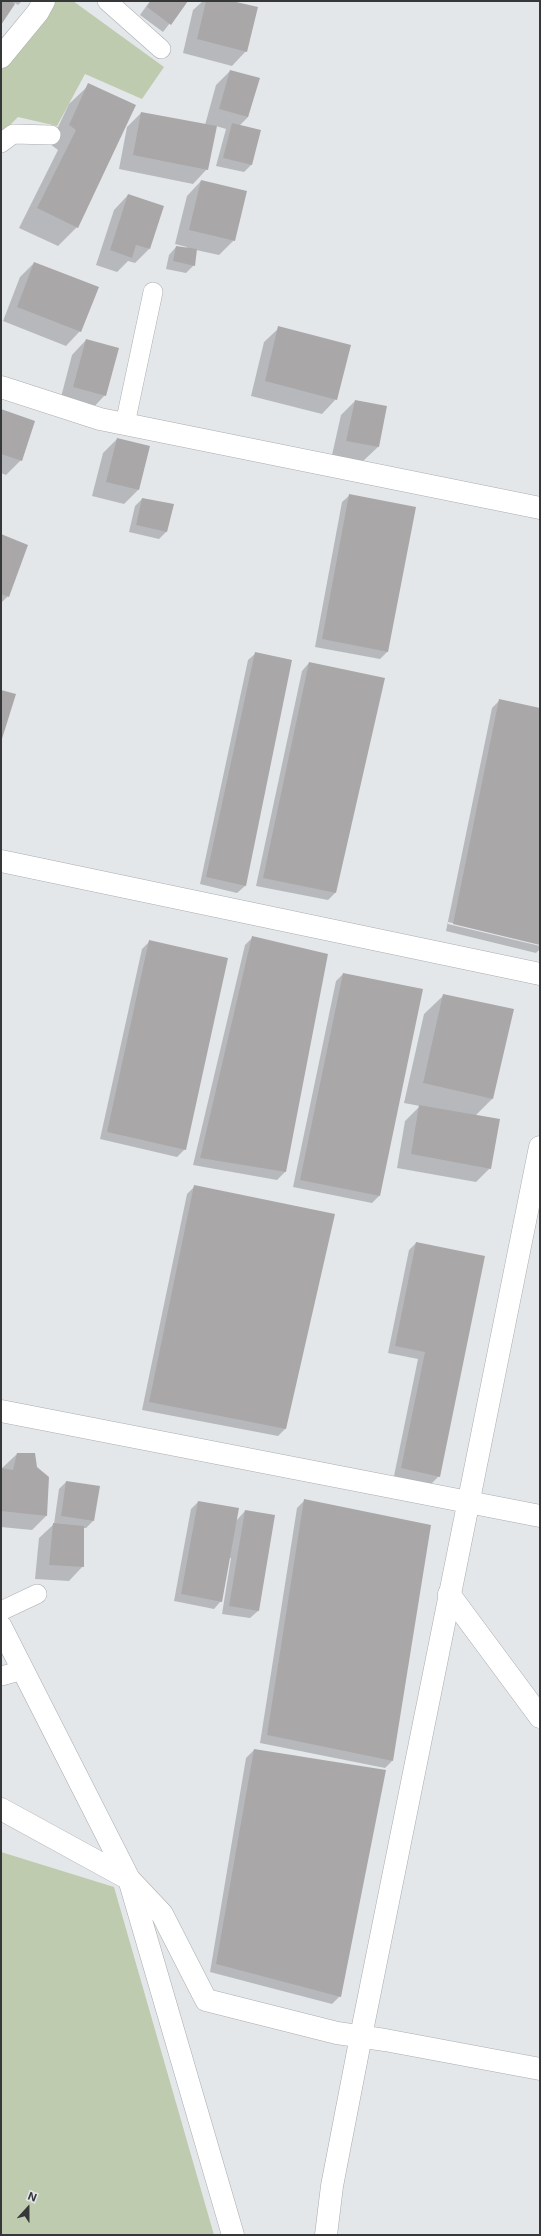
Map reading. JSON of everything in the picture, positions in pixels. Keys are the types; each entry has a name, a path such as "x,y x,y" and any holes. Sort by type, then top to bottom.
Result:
{"street":[{"path":"1,57 38,12 44,1"},
{"path":"1,387 100,419 540,508"},
{"path":"1,861 540,974"},
{"path":"326,2235 332,2186 361,2036 540,1147"},
{"path":"1,1411 540,1516"},
{"path":"449,1594 540,1717"},
{"path":"1,1627 129,1879 232,2235"},
{"path":"1,1809 129,1879 162,1914 206,2000 337,2033 361,2036 540,2069"}],"lane":[{"path":"107,1 161,49"},
{"path":"1,143 13,134 51,135"},
{"path":"125,424 153,292"},
{"path":"1,1612 37,1594"},
{"path":"1,1676 23,1670"}],"green space":[{"path":"55,1 73,1 164,67 142,99 85,74 57,126 18,117 1,134 1,70"},
{"path":"1,1852 114,1887 214,2235 1,2235"}],"building":[{"path":"1,1 11,1 15,4 1,25"},
{"path":"151,1 188,1 171,25 147,7"},
{"path":"206,1 232,1 258,7 247,52 197,39"},
{"path":"230,70 260,78 248,117 219,109"},
{"path":"88,83 136,105 78,228 37,208 76,130 69,125"},
{"path":"141,112 217,126 208,170 133,155"},
{"path":"232,123 261,130 252,165 223,158"},
{"path":"201,180 247,191 235,241 189,230"},
{"path":"128,194 164,206 150,249 136,245 132,258 110,250"},
{"path":"176,246 197,249 195,266 173,261"},
{"path":"34,262 99,287 81,332 17,307"},
{"path":"278,326 351,345 337,400 265,381"},
{"path":"86,339 119,348 106,396 73,387"},
{"path":"355,400 387,406 379,447 346,441"},
{"path":"1,409 35,421 22,461 1,454"},
{"path":"117,438 150,446 139,490 106,482"},
{"path":"349,494 416,507 388,652 322,639"},
{"path":"142,498 174,504 167,532 136,525"},
{"path":"1,534 28,545 9,597 1,594"},
{"path":"255,652 292,660 246,886 206,877"},
{"path":"309,662 385,678 336,893 263,878"},
{"path":"1,690 16,694 1,742"},
{"path":"499,699 540,708 540,945 453,924"},
{"path":"252,936 328,954 286,1172 200,1158"},
{"path":"149,940 228,958 186,1150 107,1132"},
{"path":"343,973 423,989 380,1196 300,1180"},
{"path":"443,994 514,1009 493,1099 423,1083"},
{"path":"419,1105 500,1119 491,1169 411,1154"},
{"path":"194,1185 335,1214 286,1429 149,1402"},
{"path":"416,1242 485,1256 440,1477 401,1468 425,1352 395,1346"},
{"path":"17,1453 35,1453 37,1467 49,1477 47,1516 1,1511 1,1468 13,1470"},
{"path":"66,1481 100,1486 94,1521 61,1516"},
{"path":"304,1499 431,1525 393,1761 267,1735"},
{"path":"198,1501 239,1508 222,1602 181,1594"},
{"path":"245,1510 275,1515 259,1611 229,1606"},
{"path":"53,1523 84,1526 84,1567 49,1565"},
{"path":"254,1749 386,1770 341,1997 216,1964"}]}
